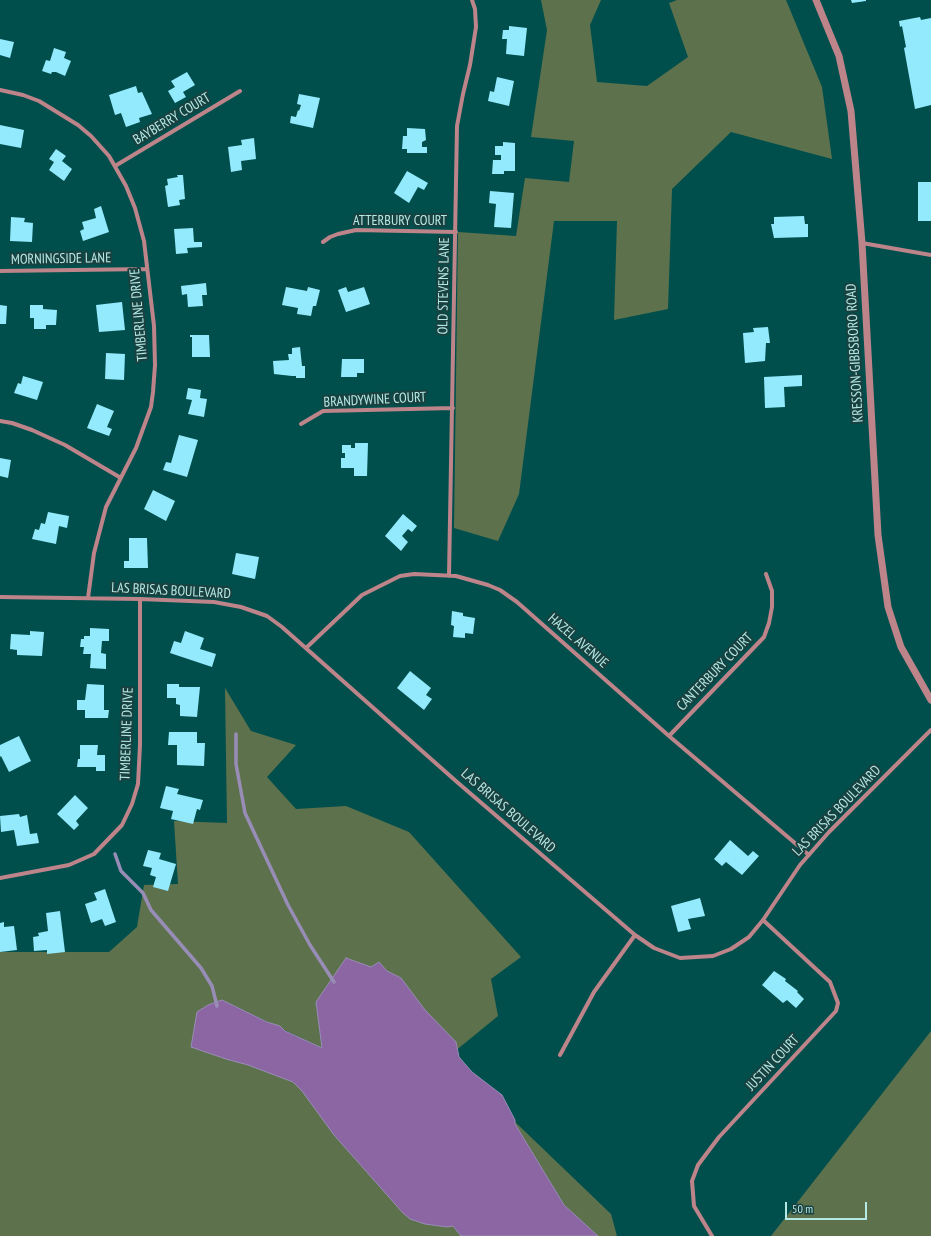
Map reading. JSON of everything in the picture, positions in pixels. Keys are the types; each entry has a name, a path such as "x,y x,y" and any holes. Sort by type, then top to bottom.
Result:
{"street":[{"name":"OLD STEVENS LANE","path":"450,576 457,126 470,65 476,27 475,8 472,0"},
{"name":"KRESSON-GIBBSBORO ROAD","path":"816,0 839,56 850,104 862,243 878,535 888,607 901,647 912,670 931,700"},
{"name":"TIMBERLINE DRIVE","path":"0,90 23,95 39,101 78,125 91,136 108,156 126,186 135,208 144,241 154,326 153,392 151,407 136,448 106,508 94,553 88,598"},
{"name":"BAYBERRY COURT","path":"114,166 240,91"},
{"name":"ATTERBURY COURT","path":"323,242 338,234 356,230 456,232"},
{"path":"862,243 931,255"},
{"name":"MORNINGSIDE LANE","path":"0,271 147,269"},
{"name":"BRANDYWINE COURT","path":"301,424 323,411 453,408"},
{"path":"0,422 12,423 66,445 121,478"},
{"name":"HAZEL AVENUE","path":"306,648 362,595 383,583 400,576 414,574 450,576 479,582 500,590 517,602 669,736 809,854"},
{"name":"CANTERBURY COURT","path":"669,736 764,637 772,607 772,592 766,574"},
{"name":"LAS BRISAS BOULEVARD","path":"0,597 140,599 214,602 256,611 267,616 282,627 457,782 635,935 665,954 680,958 713,956 731,949 749,937 763,920 809,854 931,730"},
{"name":"TIMBERLINE DRIVE","path":"0,878 69,865 94,854 122,825 138,784 140,745 140,599"},
{"name":"JUSTIN COURT","path":"712,1236 694,1206 692,1181 698,1165 718,1137 836,1011 838,1003 830,982 763,920"},
{"path":"560,1055 594,992 635,935"}],"green space":[{"path":"541,0 601,0 590,25 597,82 647,86 688,57 669,3 677,0 786,0 822,87 832,159 731,132 672,189 668,309 614,320 617,221 554,221 519,494 498,541 454,528 458,232 516,236 525,178 569,182 574,141 531,137 547,30"},
{"path":"225,688 251,731 296,745 267,777 296,809 346,806 409,832 521,957 491,979 498,1016 454,1052 316,1002 322,1048 222,1000 301,1085 453,1226 461,1236 0,1236 0,952 109,952 137,927 144,885 178,884 174,821 227,823"},
{"path":"931,1031 931,1236 771,1236"},
{"path":"512,1119 611,1214 617,1236 598,1236 564,1205"}],"shaded area":[{"path":"346,958 371,967 379,962 387,971 401,978 425,1010 456,1042 459,1057 472,1072 502,1095 515,1120 515,1124 564,1205 598,1236 461,1236 453,1226 447,1227 425,1224 410,1219 334,1135 302,1091 293,1082 248,1065 191,1047 197,1012 208,1005 222,1000 267,1022 280,1026 285,1031 322,1048 316,1002"}],"building":[{"path":"851,0 866,0 866,1 852,3"},
{"path":"920,17 921,20 931,18 931,105 915,109 904,48 906,47 902,26 900,27 899,21"},
{"path":"509,26 527,28 524,56 506,54 507,39 502,39 503,30 509,30"},
{"path":"0,39 14,42 10,58 0,55"},
{"path":"54,48 66,52 64,58 71,61 65,76 56,72 52,72 51,74 42,71 46,60 50,61"},
{"path":"187,72 195,85 183,92 186,97 175,103 168,91 175,87 171,81"},
{"path":"497,77 514,81 509,106 488,101 490,91 494,92"},
{"path":"136,86 138,93 142,92 152,114 139,118 140,122 126,127 121,113 115,115 109,95"},
{"path":"299,94 320,98 313,128 290,123 291,116 296,117 301,105 297,104"},
{"path":"0,125 24,130 21,148 0,144"},
{"path":"407,128 425,129 426,140 422,142 422,147 427,147 427,153 407,153 407,149 402,149 403,136 407,136"},
{"path":"254,138 256,159 241,161 242,170 231,172 228,147 242,145 241,140"},
{"path":"503,142 515,143 515,171 504,171 504,174 492,174 493,160 501,160 501,155 495,155 495,146 503,146"},
{"path":"56,149 66,156 62,161 72,169 64,181 49,170 54,162 49,159"},
{"path":"407,171 428,183 424,190 418,187 409,203 394,193"},
{"path":"177,175 183,175 185,199 179,200 180,205 168,207 165,186 168,185 167,179 178,177"},
{"path":"918,182 931,182 931,221 918,221"},
{"path":"490,191 514,193 511,228 494,227 496,204 489,203"},
{"path":"101,206 109,232 83,241 80,231 84,229 82,222 96,218 94,209"},
{"path":"804,216 805,224 808,224 808,237 774,238 771,224 774,224 774,217"},
{"path":"11,217 25,218 24,222 33,223 32,242 10,241"},
{"path":"193,228 194,242 202,242 202,247 187,248 188,253 176,254 174,229"},
{"path":"206,283 207,295 202,295 203,306 188,307 187,294 182,295 181,286"},
{"path":"286,287 307,291 308,287 320,290 316,306 313,306 311,316 297,314 298,308 282,305"},
{"path":"346,287 348,292 364,287 370,304 346,312 338,290"},
{"path":"122,302 125,330 99,332 96,305"},
{"path":"0,305 7,306 6,324 0,324"},
{"path":"30,305 43,305 43,309 57,310 56,325 46,325 46,329 34,329 34,318 30,318"},
{"path":"768,327 770,343 766,343 765,361 745,363 743,333 754,332 753,328"},
{"path":"190,335 209,335 210,357 192,357 192,337 190,337"},
{"path":"300,347 302,366 305,366 305,378 274,374 273,361 289,360 288,354 292,354 292,348"},
{"path":"106,353 125,354 124,380 105,379"},
{"path":"342,359 364,359 364,373 357,373 357,377 341,377"},
{"path":"802,375 802,386 784,387 785,407 765,408 764,377"},
{"path":"23,376 43,382 37,400 14,393 18,383 21,384"},
{"path":"188,388 201,390 200,398 207,399 204,417 188,414 192,400 186,399"},
{"path":"97,404 114,411 107,427 112,429 109,436 87,428"},
{"path":"179,435 198,440 187,477 163,470 166,462 171,463"},
{"path":"355,443 368,443 367,476 354,476 354,468 341,468 341,458 345,458 345,453 342,453 342,445 351,445 351,448 355,448"},
{"path":"0,458 11,460 8,478 0,476"},
{"path":"153,490 175,501 166,521 144,509"},
{"path":"48,512 69,516 67,528 59,526 56,544 32,539 35,529 39,530 41,523 45,524"},
{"path":"403,514 417,526 412,532 408,529 402,536 408,542 401,551 385,536"},
{"path":"129,538 147,538 148,568 124,568 124,561 129,561"},
{"path":"236,553 259,557 255,579 232,574"},
{"path":"452,611 463,613 463,616 475,618 473,634 465,633 465,638 453,637 454,626 451,625"},
{"path":"90,628 109,629 109,641 102,641 101,653 106,654 106,669 90,668 91,654 83,654 84,647 80,647 81,639 84,639 84,636 90,636"},
{"path":"30,631 44,632 42,656 17,655 17,650 10,649 11,634 30,635"},
{"path":"185,631 204,638 200,649 216,654 212,667 170,653 174,641 181,643"},
{"path":"410,671 431,688 426,695 432,699 424,710 397,688"},
{"path":"87,684 104,685 104,710 109,710 108,718 85,718 85,710 77,710 77,700 85,700"},
{"path":"167,684 179,684 179,687 200,687 197,717 180,716 180,705 176,704 176,698 167,698"},
{"path":"169,732 197,732 197,743 205,743 204,766 177,765 177,745 168,745"},
{"path":"19,736 31,761 9,772 1,756 0,757 0,745"},
{"path":"80,745 98,745 97,755 105,755 105,771 96,771 96,767 77,767 78,759 80,759"},
{"path":"166,786 179,789 177,794 203,800 200,810 197,809 193,824 171,819 173,811 160,808"},
{"path":"75,795 88,808 76,821 79,825 74,830 57,814"},
{"path":"19,814 20,817 27,815 30,834 37,833 39,843 17,846 14,830 1,832 0,816"},
{"path":"730,840 748,856 753,851 759,856 742,875 726,862 722,866 714,859"},
{"path":"148,850 161,853 159,859 176,864 168,891 153,887 156,877 150,875 152,868 143,866"},
{"path":"105,889 116,922 105,926 102,919 91,923 85,904 97,900 94,893"},
{"path":"700,898 705,916 688,919 691,929 678,932 671,906"},
{"path":"60,911 65,952 47,954 47,950 34,951 33,937 39,936 38,933 48,931 46,913"},
{"path":"4,922 4,927 14,926 17,950 0,952 0,923"},
{"path":"774,971 786,979 785,981 798,991 797,992 804,999 796,1008 787,1000 783,1003 762,985"}],"waterway":[{"path":"236,734 236,764 245,813 288,905 310,945 334,982"},
{"path":"115,854 121,871 143,893 151,910 201,968 212,986 217,1006"}]}
